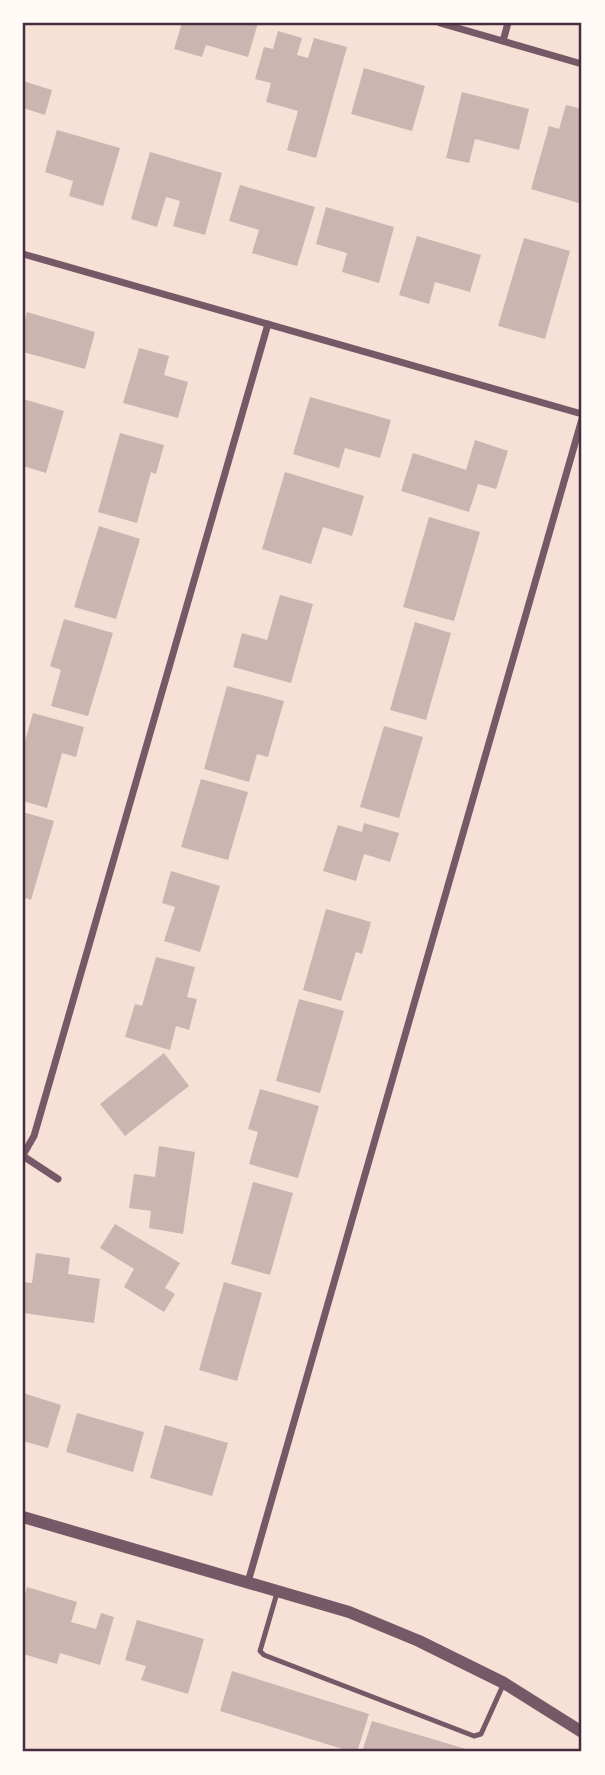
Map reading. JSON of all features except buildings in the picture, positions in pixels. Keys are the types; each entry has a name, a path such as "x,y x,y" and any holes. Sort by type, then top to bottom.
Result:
{"street":[{"path":"440,23 582,64"},
{"path":"503,41 508,23"},
{"path":"23,254 582,416 248,1582"},
{"path":"58,1179 23,1156 34,1136 268,324"},
{"path":"23,1517 349,1612 419,1641 504,1683 582,1732"}],"lane":[{"path":"277,1591 260,1651 264,1655 474,1736 481,1734 504,1683"}]}
